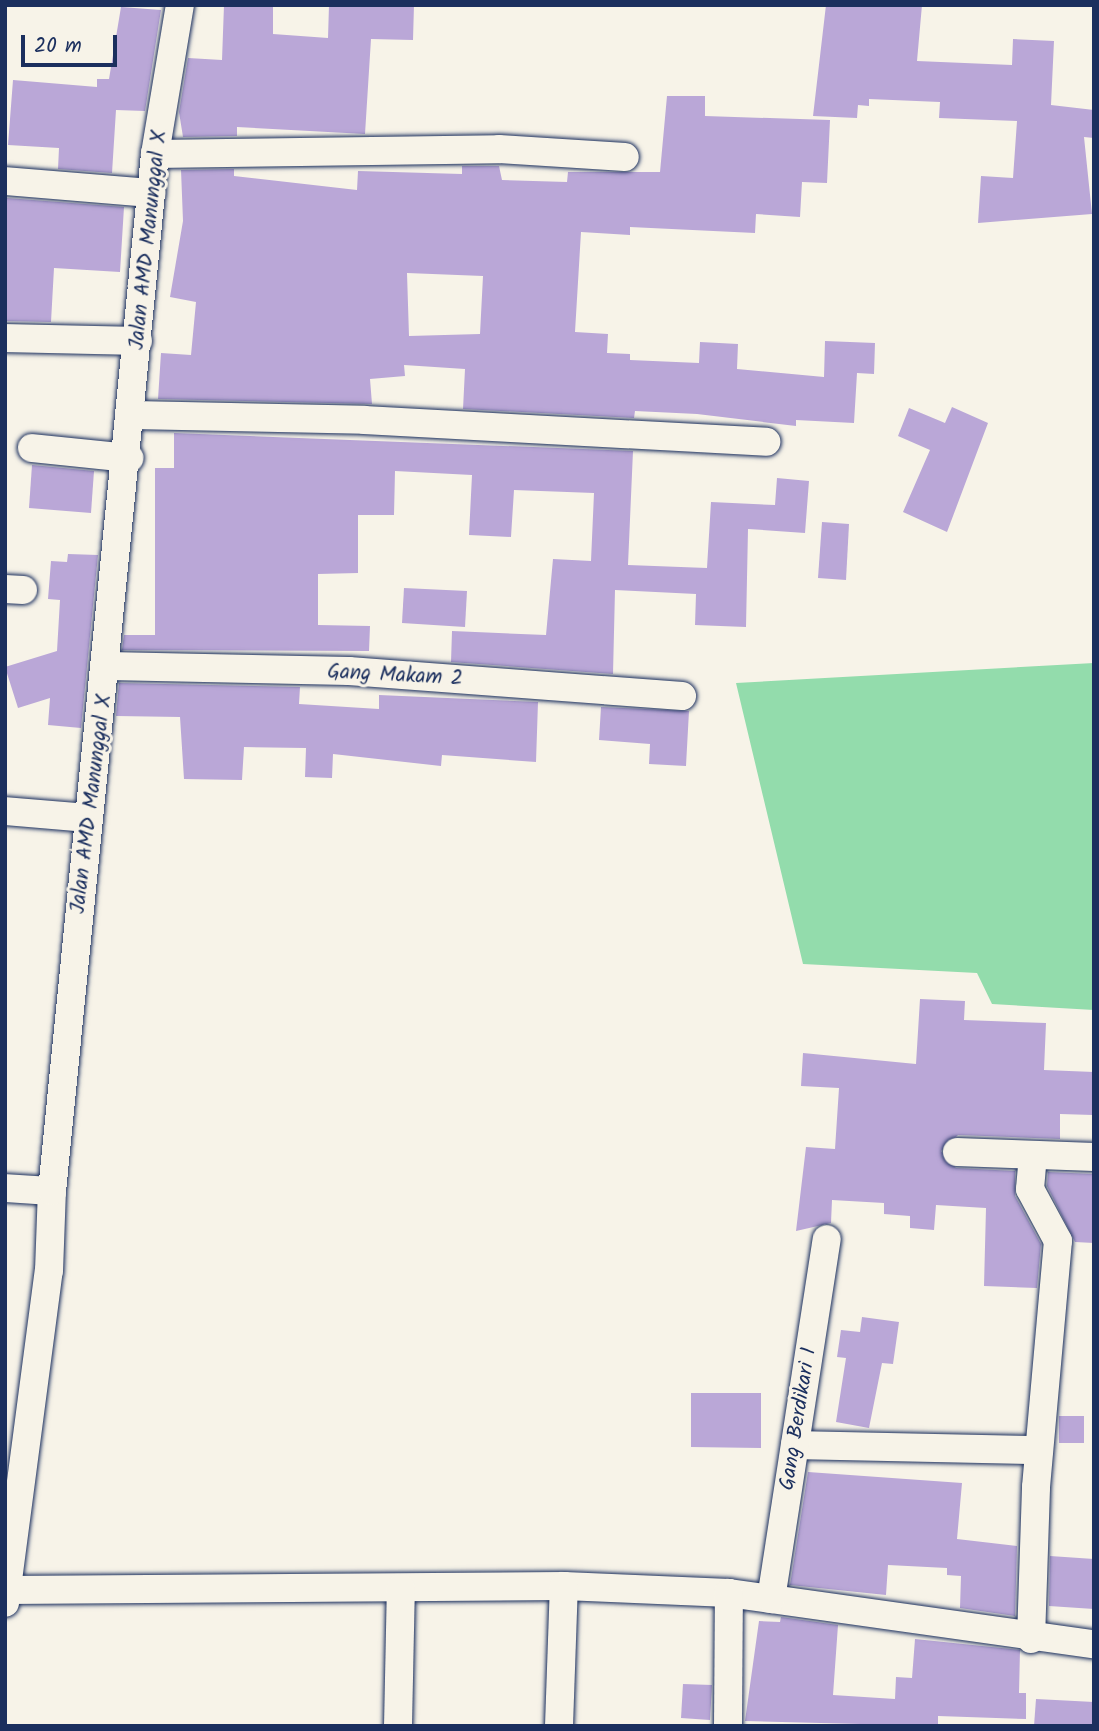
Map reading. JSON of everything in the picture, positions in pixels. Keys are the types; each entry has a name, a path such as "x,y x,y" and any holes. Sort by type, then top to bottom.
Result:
{"street":[{"name":"Jalan AMD Manunggal X","path":"6,1596 12,1495 49,1271 52,1191 89,818 129,458 155,154 180,5"},
{"path":"155,154 499,149 625,157"},
{"path":"5,181 152,193"},
{"path":"5,338 138,341"},
{"path":"133,415 364,420 766,442"},
{"path":"32,449 129,458"},
{"name":"Gang Makam 2","path":"108,666 349,671 682,696"},
{"path":"5,811 89,818"},
{"path":"957,1152 1094,1157"},
{"path":"1031,1639 1039,1450 1058,1241 1030,1189 1033,1155"},
{"path":"5,1188 52,1191"},
{"name":"Gang Berdikari 1","path":"771,1599 827,1239"},
{"path":"795,1444 1039,1450"},
{"path":"6,1596 564,1586 729,1593 1031,1639 1094,1644"},
{"path":"559,1726 564,1586"},
{"path":"398,1726 401,1588"},
{"path":"728,1726 729,1593"}],"green space":[{"path":"1094,663 1094,1010 992,1004 977,973 803,964 736,683"}],"building":[{"path":"224,5 273,5 273,34 328,38 329,5 414,5 413,40 371,39 365,134 237,127 237,136 183,137 179,112 188,58 222,60"},
{"path":"826,5 922,5 917,61 1012,65 1013,39 1054,41 1051,105 1094,110 1094,138 1084,137 1092,214 978,223 981,176 1013,178 1017,121 939,118 940,102 869,99 869,106 858,105 857,118 813,116"},
{"path":"121,7 161,10 145,111 116,110 112,173 58,169 59,148 8,145 13,80 97,87 97,79 109,79"},
{"path":"667,96 705,96 705,116 830,120 827,183 802,182 800,217 756,214 755,233 630,227 630,235 581,232 575,332 608,334 607,353 630,354 630,360 699,363 700,342 738,344 737,369 824,377 825,341 875,343 874,374 857,373 854,423 796,420 796,426 697,414 635,411 634,418 463,409 465,369 404,365 405,376 370,379 372,404 158,399 161,353 191,355 196,302 170,297 183,221 181,170 234,169 234,176 357,190 358,171 462,174 462,166 499,166 502,180 567,182 568,172 660,172","holes":["407,273 483,276 480,334 409,336"]},
{"path":"7,198 124,207 120,272 54,268 51,322 5,321"},
{"path":"952,407 988,423 947,532 903,512 930,450 898,436 909,408 945,423"},
{"path":"174,433 633,451 628,565 707,568 711,502 775,505 777,478 809,481 805,533 748,529 746,627 695,625 696,594 615,590 613,674 451,662 452,631 546,635 553,559 591,561 594,493 514,490 511,537 469,535 472,475 395,471 394,515 358,515 358,573 318,574 318,625 370,626 369,651 122,650 124,635 155,635 155,468 174,468"},
{"path":"32,465 94,471 91,513 29,508"},
{"path":"822,522 849,524 846,580 818,578"},
{"path":"68,554 98,555 81,728 48,725 50,698 18,708 5,667 57,651 60,600 48,599 51,561 67,562"},
{"path":"404,588 467,591 465,627 402,623"},
{"path":"119,683 300,687 299,704 379,709 379,695 538,702 536,762 442,755 441,766 333,754 332,778 305,777 306,748 244,747 242,780 184,779 180,717 116,716"},
{"path":"601,707 689,711 686,766 649,764 650,744 599,740"},
{"path":"920,999 965,1001 964,1020 1046,1023 1044,1070 1094,1072 1093,1115 1060,1114 1060,1139 958,1135 941,1151 956,1168 1015,1171 1015,1196 1041,1244 1037,1288 984,1286 986,1208 936,1205 934,1230 910,1228 910,1216 884,1214 884,1203 832,1200 831,1223 796,1231 806,1147 835,1149 839,1088 801,1086 803,1053 916,1064"},
{"path":"1048,1172 1094,1174 1094,1243 1075,1242 1047,1186"},
{"path":"862,1317 899,1322 893,1364 882,1363 869,1428 836,1422 846,1358 837,1357 841,1330 860,1332"},
{"path":"691,1393 761,1393 761,1448 691,1447"},
{"path":"1059,1416 1084,1416 1084,1443 1059,1443"},
{"path":"808,1472 962,1483 957,1539 1017,1546 1015,1616 960,1608 961,1576 947,1575 947,1568 888,1565 886,1595 790,1585"},
{"path":"1050,1556 1094,1559 1094,1609 1049,1606"},
{"path":"781,1617 838,1625 833,1695 895,1699 896,1677 912,1678 915,1639 1020,1650 1019,1693 1026,1693 1026,1719 938,1716 938,1726 745,1721 759,1621 780,1622"},
{"path":"683,1684 712,1685 710,1720 681,1718"},
{"path":"1036,1699 1094,1702 1094,1726 1034,1726"}]}
